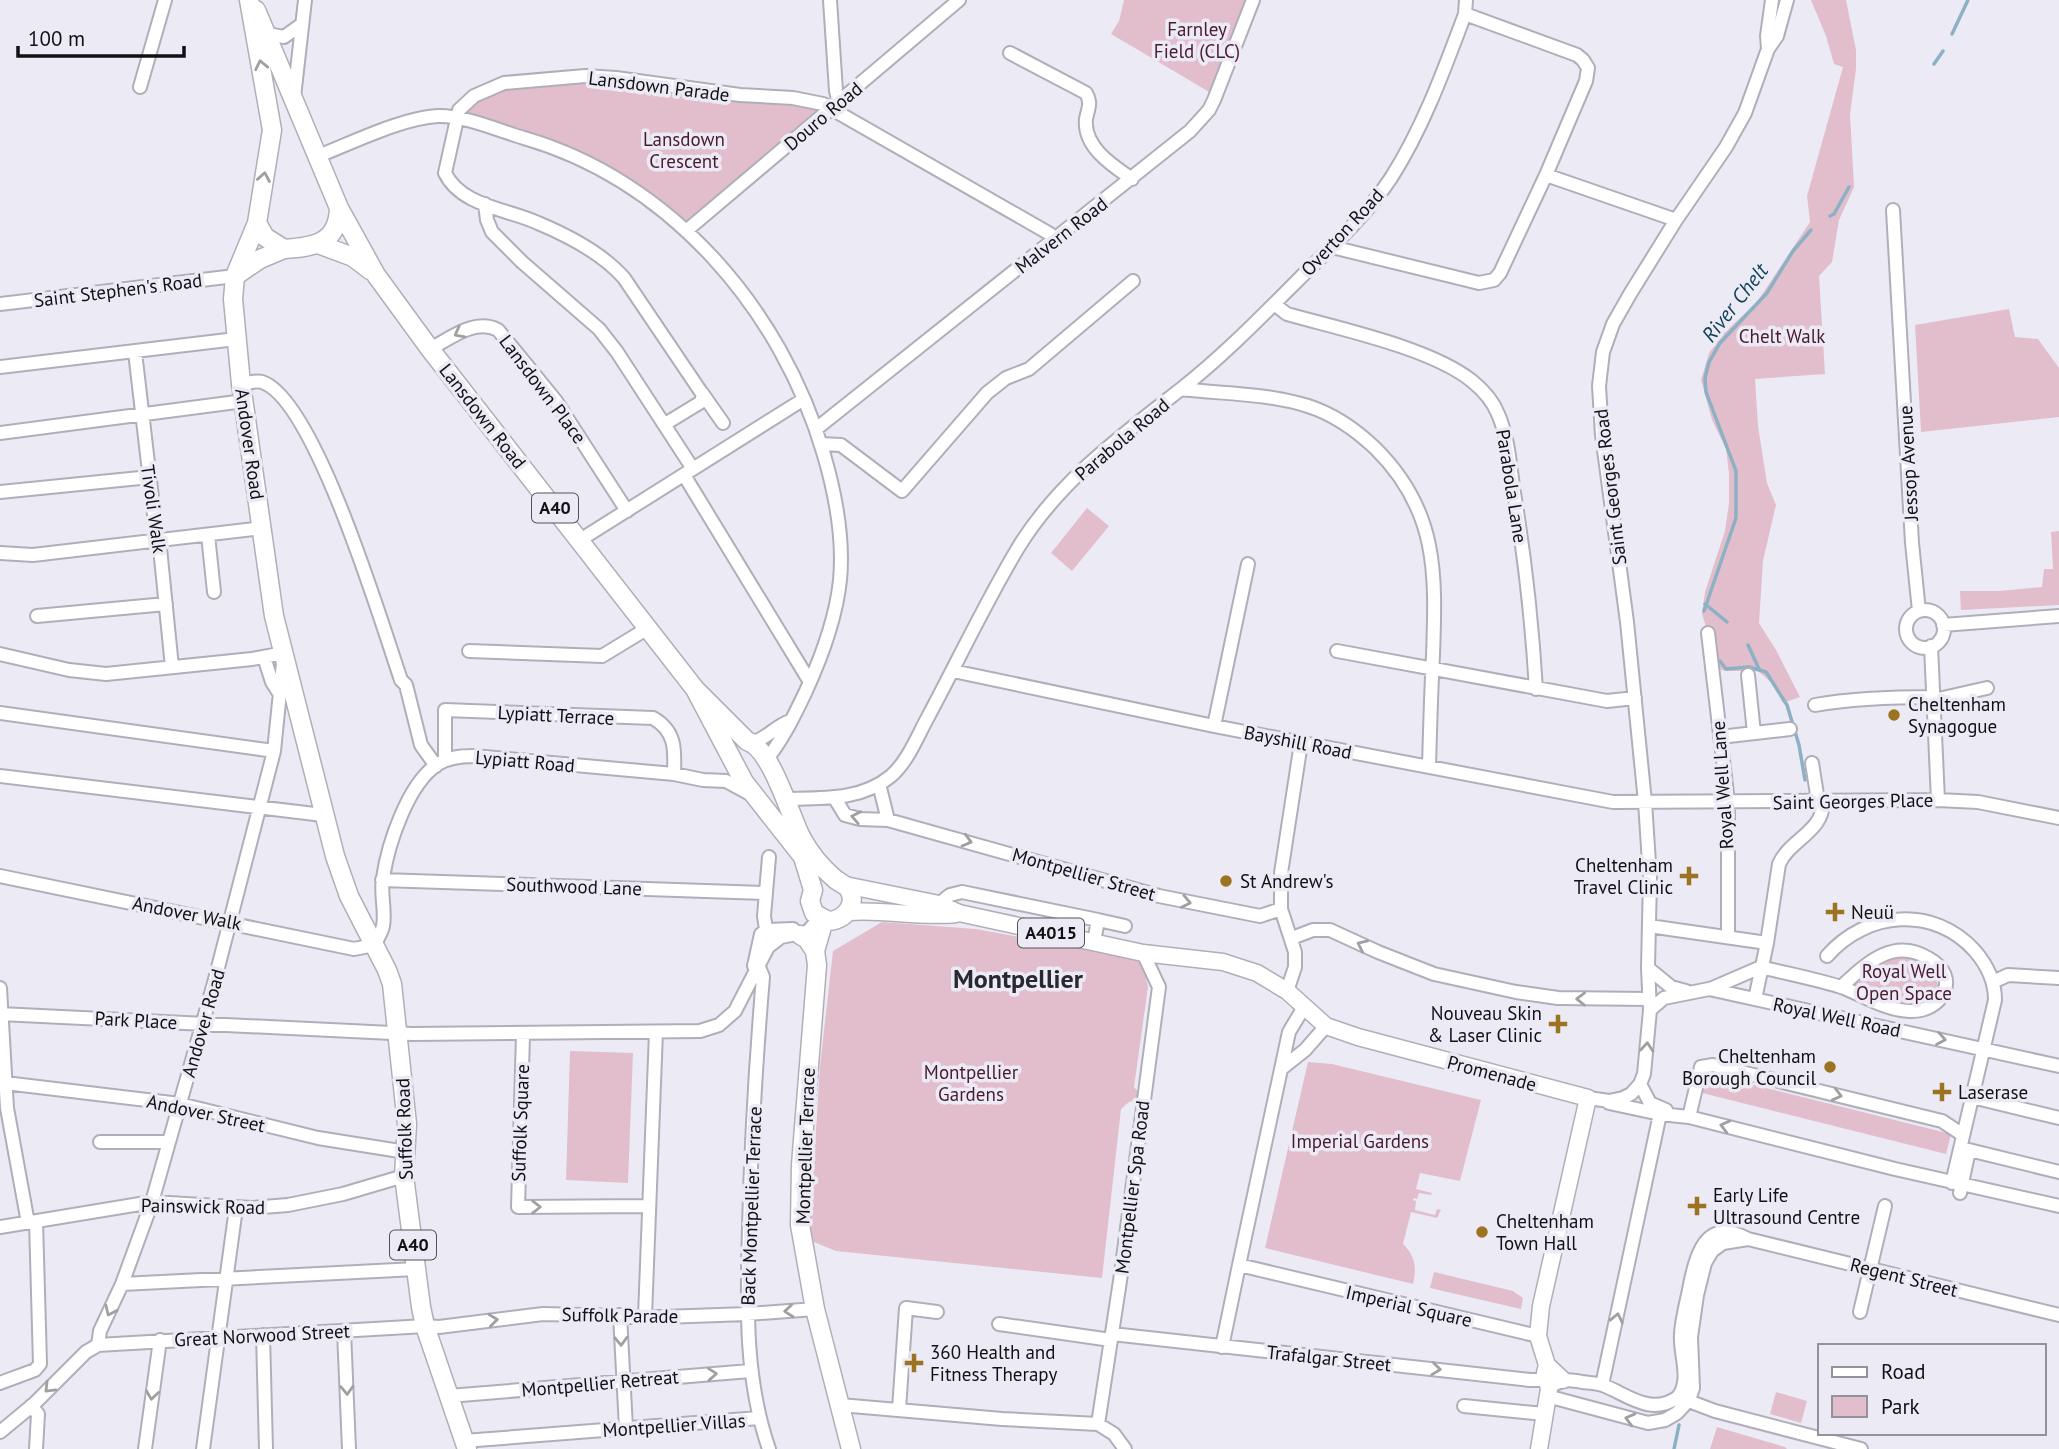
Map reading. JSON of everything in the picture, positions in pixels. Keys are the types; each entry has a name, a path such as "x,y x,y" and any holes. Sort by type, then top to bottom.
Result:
{"highway":[{"path":"250,0 268,34 303,124 285,124 272,130 250,0"},
{"name":"Lansdown Road","path":"303,124 339,208 376,275 430,349 695,689 750,742"},
{"name":"Andover Road","path":"272,130 257,223 235,276 233,299 242,392 274,616 323,815"},
{"path":"235,276 260,259 284,249 318,244 333,231 339,208"},
{"path":"257,223 265,237 284,249"},
{"name":"Lansdown Road","path":"318,244 353,257 376,275"},
{"name":"Lansdown Road","path":"695,689 732,760"},
{"path":"732,760 734,748 740,743 750,742"},
{"name":"A40","path":"732,760 744,782 803,857 813,890 810,901 828,917 851,898 841,883 807,848 778,784 750,742"},
{"path":"758,799 778,784"},
{"name":"Suffolk Road","path":"323,815 349,896 392,984 407,1124 404,1175 425,1326 466,1445"},
{"path":"813,890 823,881 841,883"},
{"name":"Montpellier Terrace","path":"828,917 816,958 800,1202 802,1240 815,1309 851,1449"},
{"path":"800,935 807,939 816,958"}],"main road":[{"name":"A4015","path":"841,883 939,904 958,913 1143,953 1223,962 1257,973 1287,991 1304,1007"},
{"name":"A4015","path":"828,917 873,910 938,916 958,913"},
{"name":"Promenade","path":"1304,1007 1326,1026 1359,1037 1588,1098"},
{"path":"1539,1449 1547,1383 1538,1336 1541,1306 1588,1098"},
{"path":"1547,1383 1563,1380"}],"street":[{"path":"140,88 165,0"},
{"path":"294,101 305,0"},
{"path":"830,0 836,106"},
{"name":"Douro Road","path":"686,231 959,0"},
{"name":"Malvern Road","path":"816,429 1189,131 1209,110 1253,0"},
{"name":"Overton Road","path":"1181,389 1213,364 1367,211 1400,163 1444,71 1465,14 1466,0"},
{"name":"Saint Georges Road","path":"1768,49 1772,0"},
{"name":"Saint Georges Road","path":"1640,1084 1644,1074 1649,1004 1650,878 1635,698 1602,435 1599,386 1601,369 1607,337 1613,324 1745,113 1768,49 1777,36 1787,0"},
{"path":"1332,247 1486,283 1494,280 1500,272 1546,175 1588,75 1586,64 1577,55 1465,14"},
{"path":"268,34 284,37 302,24"},
{"path":"1010,53 1086,93 1090,105 1087,124 1095,147 1104,161 1132,179"},
{"name":"Lansdown Parade","path":"458,119 459,110 467,102 495,85 585,76 644,81 740,95 793,98 836,106 1050,234 1055,240"},
{"path":"318,156 414,121 436,116 458,119 541,143 582,161 638,193 686,231 722,267 754,307 784,356 816,429 839,526 840,578 831,627 786,734 770,755 778,784"},
{"path":"458,119 445,173 449,181 461,193 537,222 608,262 631,287 723,423"},
{"path":"1546,175 1676,220"},
{"path":"485,204 492,232 599,329 617,352 665,424 689,472 810,682"},
{"name":"Jessop Avenue","path":"1893,210 1912,543 1919,611"},
{"name":"Saint Stephen's Road","path":"0,304 235,276"},
{"path":"821,444 841,445 902,491 988,393 1006,377 1029,369 1133,281"},
{"name":"Parabola Lane","path":"1274,304 1287,314 1412,351 1443,363 1473,382 1492,402 1504,431 1516,502 1536,689"},
{"name":"Lansdown Place","path":"430,349 473,326 485,325 498,330 556,401 627,511"},
{"path":"0,367 236,339"},
{"name":"Tivoli Walk","path":"135,352 172,667"},
{"path":"0,433 142,416 242,392 259,381 266,384 288,405 329,478 405,685 421,745 440,763 418,785 389,850 382,880 383,926 374,946"},
{"name":"Parabola Road","path":"778,784 815,798 834,797 864,792 897,770 1019,546 1052,501 1094,459 1181,389 1252,394 1310,407 1349,427 1386,459 1413,499 1430,545 1435,579 1429,767"},
{"path":"665,424 701,402 702,393"},
{"path":"580,540 804,399"},
{"path":"0,492 150,477"},
{"path":"0,552 33,555 262,528"},
{"path":"208,535 214,592"},
{"path":"1214,726 1248,564"},
{"path":"37,616 166,604"},
{"path":"1919,611 1931,611 1943,625 1941,638 1931,646 1914,644 1906,634 1908,620 1919,611"},
{"path":"1943,625 2059,616"},
{"path":"469,651 602,656 648,628"},
{"name":"Royal Well Lane","path":"1708,633 1728,803 1728,936"},
{"path":"1931,646 1938,800"},
{"path":"1337,651 1607,701 1635,698"},
{"path":"0,654 88,673 106,674 284,653"},
{"name":"Andover Road","path":"98,1345 100,1331 122,1284 152,1202 231,922 274,751 284,653"},
{"name":"Andover Road","path":"264,657 272,682 279,692"},
{"name":"Bayshill Road","path":"953,671 1301,743 1613,802 1645,802"},
{"path":"1748,675 1755,733"},
{"path":"1815,705 1881,697 1934,698 1987,688"},
{"name":"Lypiatt Terrace","path":"440,763 445,710 653,718 666,727 673,739 674,774"},
{"path":"0,713 274,751"},
{"path":"750,742 768,736 790,721"},
{"path":"1720,737 1790,729"},
{"path":"1287,991 1295,967 1292,938 1281,909 1281,873 1301,743"},
{"name":"Lypiatt Road","path":"440,763 474,756 674,774 726,782 758,799"},
{"path":"726,782 732,760"},
{"path":"1755,999 1779,864 1784,854 1816,825 1823,812 1812,763"},
{"path":"0,776 323,815"},
{"path":"879,784 888,820"},
{"name":"Montpellier Street","path":"834,797 845,815 860,819 888,820 1159,896 1260,916 1281,909"},
{"path":"796,827 798,813 815,798"},
{"name":"Saint Georges Place","path":"1645,802 1938,800 1978,802 2059,818"},
{"path":"768,937 766,893 769,857"},
{"name":"Andover Walk","path":"0,876 354,949 374,946"},
{"name":"Southwood Lane","path":"382,880 766,893"},
{"path":"939,904 950,895 962,892 1125,926"},
{"path":"768,937 800,935 828,917"},
{"path":"398,1034 523,1035 700,1031 719,1025 736,1011 755,969 758,940 795,929 806,922 828,917"},
{"path":"1827,956 1843,939 1863,927 1897,918 1942,926 1962,938 1978,954 1993,982 1995,1000 1963,1135 1956,1184"},
{"path":"1094,942 1098,920"},
{"path":"1649,926 1767,943"},
{"path":"1292,938 1313,930 1329,930 1434,974 1558,998 1649,1004"},
{"path":"1709,989 1761,967 1841,987 1885,1005 1912,1011 1922,1010 1937,1001 1947,988 1947,982 1942,969 1931,959 1914,952 1897,951 1874,958 1841,987"},
{"name":"Montpellier Spa Road","path":"1098,1424 1159,987 1143,953"},
{"name":"Royal Well Road","path":"1648,968 1671,987 1690,992"},
{"name":"Back Montpellier Terrace","path":"755,969 763,977 750,1171 747,1314 750,1371 758,1418 769,1449"},
{"path":"1993,982 2008,975 2059,978"},
{"path":"0,988 6,1134 32,1222 40,1361 35,1370 0,1383"},
{"name":"Royal Well Road","path":"1649,1004 1664,998 1709,989 2059,1066"},
{"path":"1222,1347 1289,1032 1304,1007"},
{"name":"Park Place","path":"1,1014 398,1034"},
{"path":"1281,1069 1305,1050 1326,1026"},
{"path":"645,1316 647,1206 656,1032"},
{"name":"Suffolk Square","path":"523,1035 518,1207 647,1206"},
{"path":"1689,1117 1699,1067 1713,1065 1942,1121 1963,1135"},
{"name":"Andover Street","path":"5,1083 180,1104 318,1138 406,1152"},
{"path":"1640,1084 1650,1102 1674,1114"},
{"name":"A4015","path":"1588,1098 1609,1101 1623,1098 1632,1094 1640,1084"},
{"path":"1972,1097 2059,1118"},
{"name":"Promenade","path":"1588,1098 1660,1114 1689,1117 1956,1184 2059,1206"},
{"path":"1602,1385 1660,1114"},
{"path":"100,1142 169,1142"},
{"path":"1956,1184 1969,1150 2059,1172"},
{"name":"Painswick Road","path":"0,1227 152,1202 236,1208 270,1207 343,1194 404,1175"},
{"name":"Promenade","path":"1956,1184 1959,1193 2059,1213"},
{"path":"1860,1312 1885,1206"},
{"path":"203,1449 236,1208"},
{"name":"Regent Street","path":"1684,1398 1681,1332 1690,1282 1700,1249 1710,1238 1723,1233 1735,1232 1748,1239 2008,1305 2020,1304 2059,1315"},
{"name":"Imperial Square","path":"1239,1265 1538,1336"},
{"path":"122,1284 416,1269"},
{"path":"899,1409 906,1308 937,1312"},
{"name":"Suffolk Parade","path":"425,1326 439,1327 543,1314 663,1317 815,1309"},
{"path":"620,1314 626,1428"},
{"name":"Trafalgar Street","path":"999,1324 1530,1380 1547,1383 1648,1423 1671,1417 1684,1398"},
{"name":"Great Norwood Street","path":"98,1345 425,1326"},
{"path":"344,1331 349,1449"},
{"path":"262,1335 266,1449"},
{"path":"145,1449 160,1340"},
{"path":"0,1432 86,1352 98,1345"},
{"name":"Montpellier Retreat","path":"449,1396 750,1371"},
{"path":"1563,1380 1602,1385 1646,1405 1666,1404 1684,1398 1715,1411 1861,1449"},
{"path":"840,1405 1098,1424 1114,1434 1125,1449"},
{"path":"31,1406 38,1414 36,1449"},
{"path":"1464,1406 1544,1414"},
{"name":"Montpellier Villas","path":"466,1445 626,1428 758,1418"}],"green space":[{"name":"Farnley Field (CLC)","path":"1124,0 1253,0 1216,96 1111,34 1119,21"},
{"name":"Chelt Walk","path":"1811,0 1846,0 1856,50 1850,114 1854,187 1839,220 1832,262 1819,276 1825,374 1755,379 1758,426 1767,483 1776,505 1763,561 1759,623 1800,697 1783,703 1772,683 1758,671 1726,671 1712,667 1708,633 1702,614 1705,592 1725,531 1729,473 1726,449 1712,420 1701,380 1709,353 1724,333 1757,302 1810,222 1807,196 1843,67 1834,64"},
{"name":"Lansdown Crescent","path":"585,76 833,108 686,231 602,171 458,119 487,89"},
{"path":"2009,309 2015,337 2038,339 2059,368 2059,417 1921,432 1915,325"},
{"path":"1087,508 1109,526 1072,571 1051,553"},
{"path":"2059,531 2059,605 1961,610 1960,591 2042,587 2044,569 2053,569 2051,532"},
{"name":"Montpellier Gardens","path":"882,922 976,929 1116,955 1131,955 1144,968 1148,987 1134,1087 1140,1094 1137,1100 1129,1102 1121,1109 1102,1278 836,1251 809,1240 820,1066 833,951"},
{"name":"Royal Well Open Space","path":"1897,957 1919,960 1934,970 1938,985 1932,998 1924,1005 1901,1005 1854,986 1875,965"},
{"path":"570,1051 633,1053 628,1183 566,1180"},
{"name":"Imperial Gardens","path":"1308,1062 1332,1064 1481,1100 1460,1181 1420,1173 1416,1189 1432,1193 1419,1193 1417,1199 1414,1198 1415,1210 1435,1215 1437,1209 1441,1210 1437,1218 1411,1212 1403,1244 1414,1262 1413,1284 1265,1248"},
{"path":"1706,1073 1951,1134 1946,1154 1702,1093"},
{"path":"1434,1272 1513,1291 1523,1298 1521,1309 1430,1288"},
{"path":"1776,1392 1807,1401 1801,1423 1770,1414"},
{"path":"1717,1427 1785,1447 1787,1449 1710,1449"}],"waterway":[{"name":"River Chelt","path":"1952,34 1968,0"},
{"name":"River Chelt","path":"1934,64 1943,51"},
{"name":"River Chelt","path":"1830,216 1834,214 1849,187"},
{"name":"River Chelt","path":"1704,611 1736,518 1736,471 1706,392 1705,378 1709,362 1720,343 1767,293 1793,251 1811,230"},
{"name":"River Chelt","path":"1705,604 1727,622"},
{"name":"River Chelt","path":"1748,645 1759,669"},
{"name":"River Chelt","path":"1720,661 1726,669 1749,667 1766,672 1787,705 1799,745 1805,780"},
{"name":"River Chelt","path":"1674,1449 1679,1425"}],"place":[{"name":"Cheltenham Synagogue","path":"1894,715"},
{"name":"Cheltenham Travel Clinic","path":"1689,876"},
{"name":"St Andrew's","path":"1226,881"},
{"name":"Neuü","path":"1835,912"},
{"name":"Nouveau Skin & Laser Clinic","path":"1558,1024"},
{"name":"Cheltenham Borough Council","path":"1830,1067"},
{"name":"Laserase","path":"1942,1092"},
{"name":"Early Life Ultrasound Centre","path":"1697,1206"},
{"name":"Cheltenham Town Hall","path":"1482,1232"},
{"name":"360 Health and Fitness Therapy","path":"914,1363"}],"district":[{"name":"Montpellier","path":"1018,979"}]}
